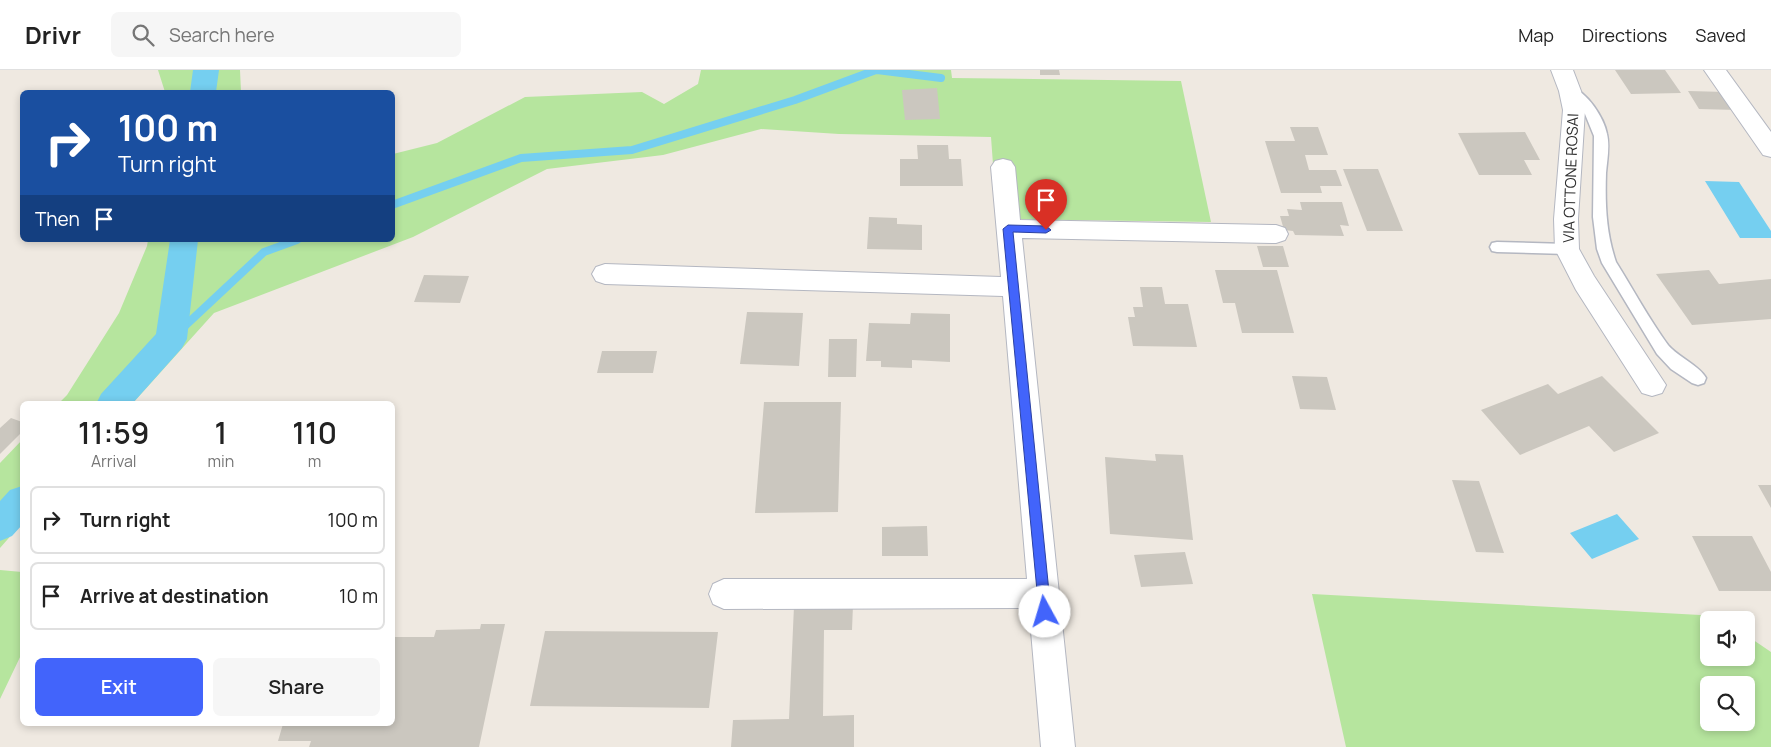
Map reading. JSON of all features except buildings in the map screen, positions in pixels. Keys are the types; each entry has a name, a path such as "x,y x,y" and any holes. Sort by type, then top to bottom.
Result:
{"street":[{"path":"1715,70 1771,148"},
{"name":"VIA OTTONE ROSAI","path":"1566,80 1574,117 1566,219 1567,249 1580,275 1652,385"},
{"path":"1002,168 1058,747"},
{"path":"1008,229 1276,234"},
{"path":"606,274 1014,287"},
{"path":"724,594 1043,593"}],"lane":[{"path":"1566,80 1590,110 1599,127 1601,136 1600,230 1604,251 1609,263 1663,350 1677,364 1698,378"},
{"path":"1497,247 1567,249"}],"green space":[{"path":"158,70 240,70 241,90 164,90"},
{"path":"701,70 951,70 952,78 1181,81 1211,222 997,219 991,137 839,134 761,129 663,155 547,169 413,237 214,313 135,401 61,401 67,395 119,313 148,242 395,242 395,154 437,143 525,97 642,92 664,104 698,84"},
{"path":"20,442 20,525 0,548 0,463"},
{"path":"0,570 20,572 20,657 0,699"},
{"path":"1312,594 1700,615 1700,666 1755,666 1755,641 1771,652 1771,747 1346,747"}],"water":[{"path":"1705,181 1739,182 1771,231 1771,238 1740,238"},
{"path":"1617,514 1639,539 1592,559 1570,533"}],"waterway":[{"path":"203,90 206,70"},
{"path":"395,204 521,158 632,150 795,100 876,70"},
{"path":"877,70 941,78"},
{"path":"115,401 171,339 184,242"},
{"path":"171,339 264,252 292,242"},
{"path":"0,525 20,503"}],"route":[{"path":"1045,612 1008,229 1046,230"}]}
